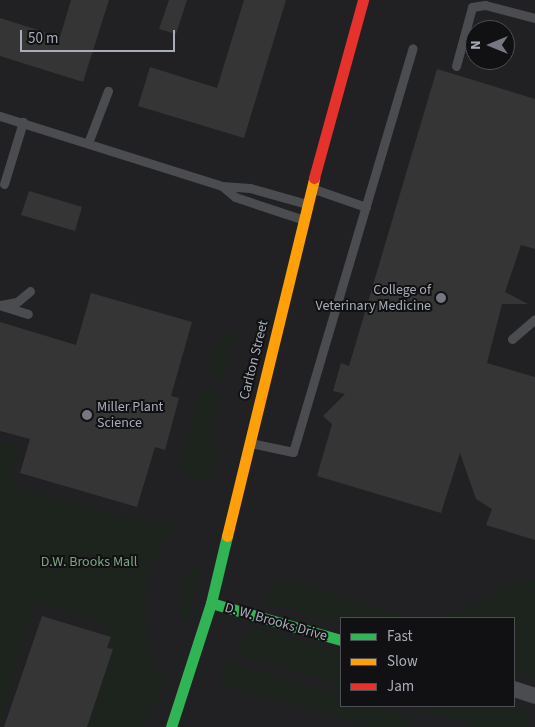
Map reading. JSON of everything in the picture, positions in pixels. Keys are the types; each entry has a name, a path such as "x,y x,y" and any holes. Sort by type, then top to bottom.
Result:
{"street":[{"name":"Carlton Street","path":"171,727 211,603 312,188 364,0"},
{"name":"D. W. Brooks Drive","path":"211,603 340,640"},
{"path":"515,689 535,696"}],"lane":[{"path":"456,66 472,7 485,5 535,18"},
{"path":"249,442 293,452 413,48"},
{"path":"88,143 108,91"},
{"path":"0,116 222,186 250,188 308,204"},
{"path":"4,184 23,122"},
{"path":"222,186 235,197 304,220"},
{"path":"312,188 366,207"},
{"path":"0,305 17,302 30,291"},
{"path":"0,305 28,314"},
{"path":"512,339 535,319"}],"shaded area":[{"path":"0,0 535,0 535,727 0,727"}],"green space":[{"path":"230,332 241,334 229,353 222,381 213,379 215,371 207,369 214,345"},
{"path":"213,388 220,391 212,426 217,459 211,483 185,476 186,470 178,467 199,393"},
{"name":"D.W. Brooks Mall","path":"0,441 20,446 10,485 130,518 175,524 151,563 145,588 146,635 155,665 165,680 144,727 87,727 112,650 107,648 109,625 38,603 26,632 0,726"},
{"path":"200,564 187,626 180,614 183,582 191,569"},
{"path":"519,579 535,579 535,677 515,671 515,617 449,617"},
{"path":"286,580 404,617 340,617 340,624 264,602 273,586"},
{"path":"256,628 340,651 340,685 234,653"},
{"path":"227,662 340,695 340,707 381,707 412,716 409,727 370,727 238,689 220,680 221,664"},
{"path":"515,704 530,713 527,727 477,727 410,707 515,707"}],"building":[{"path":"71,0 109,0 83,82 0,56 0,18 60,37"},
{"path":"169,0 187,0 176,34 159,29"},
{"path":"244,0 286,0 244,138 138,106 150,67 217,88"},
{"name":"College of Veterinary Medicine","path":"437,69 535,99 535,249 521,245 505,292 528,304 502,304 487,363 535,377 535,540 486,525 492,509 476,499 460,453 441,513 317,476 332,424 323,416 345,394 333,391 341,363 349,366"},
{"path":"29,191 82,207 75,231 21,215"},
{"name":"Miller Plant Science","path":"91,293 192,322 171,396 179,398 165,450 155,447 137,507 20,473 30,439 0,431 0,322 76,345"},
{"path":"42,616 111,637 107,648 113,649 87,727 4,727"}],"traffic: fast":[{"path":"171,727 211,603 227,536"},
{"path":"211,603 340,640"}],"traffic: slow":[{"path":"227,536 314,178"}],"traffic: jam":[{"path":"314,178 363,0"}],"place":[{"name":"College of Veterinary Medicine","path":"441,298"},
{"name":"Miller Plant Science","path":"87,415"}]}
